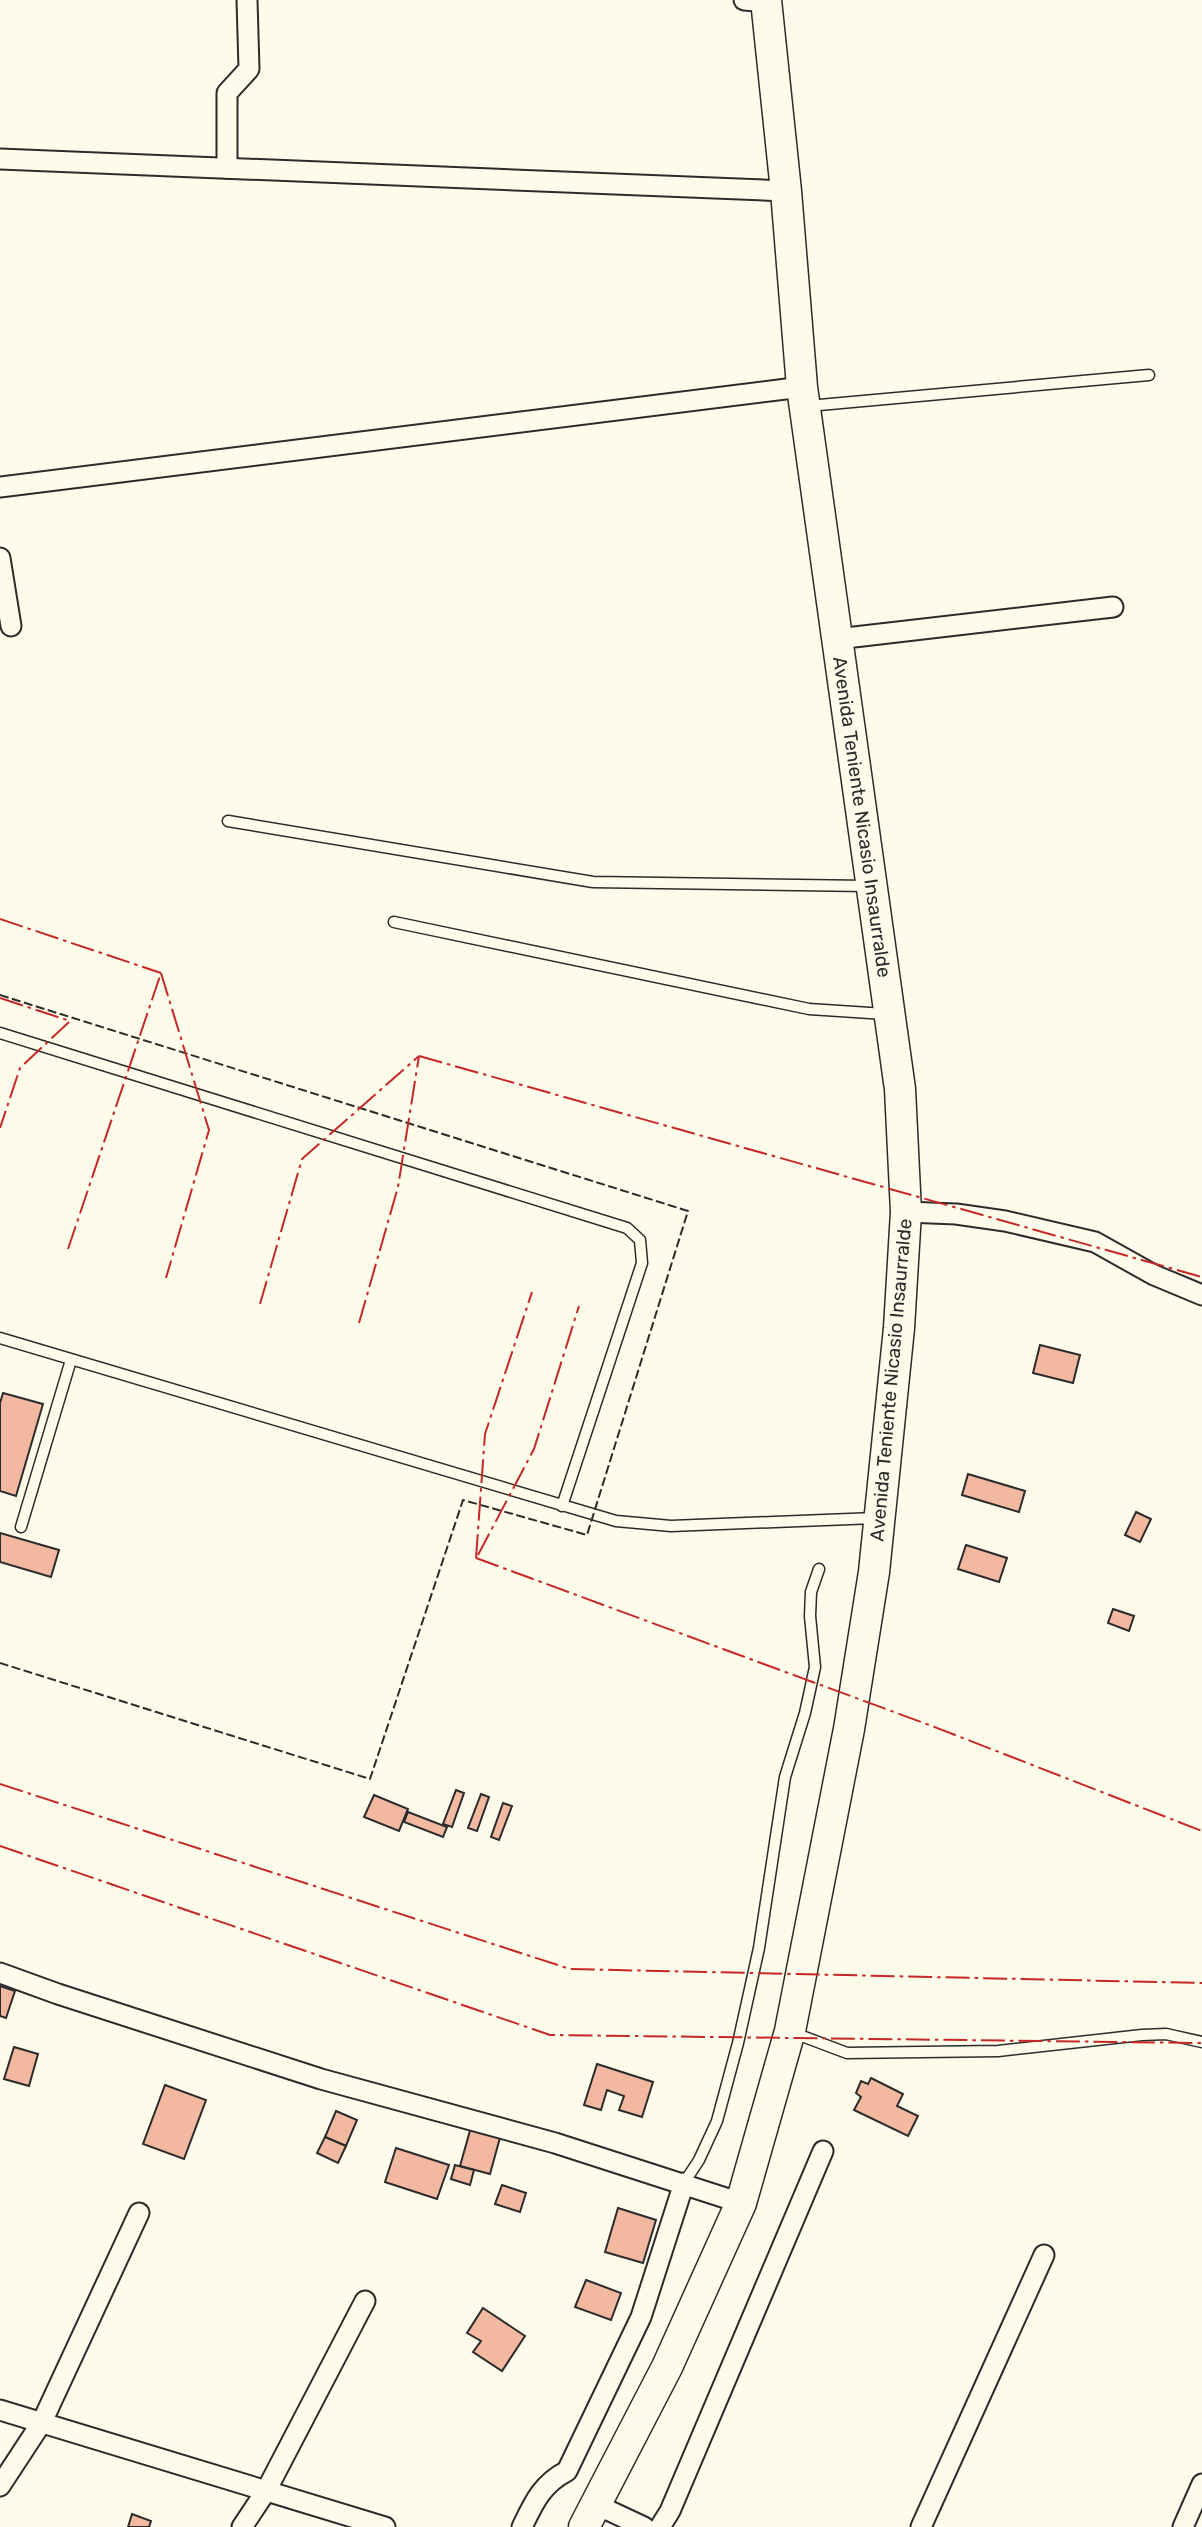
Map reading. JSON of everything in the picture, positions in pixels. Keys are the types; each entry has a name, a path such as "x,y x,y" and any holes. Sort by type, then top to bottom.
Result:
{"main road":[{"name":"Avenida Teniente Nicasio Insaurralde","path":"591,2516 667,2367 741,2203 790,2031 849,1729 874,1572 899,1328 906,1212 900,1089 803,397 786,191 759,1"}],"street":[{"path":"227,168 227,93 249,69 247,0"},
{"path":"0,159 786,191"},
{"path":"0,487 803,397"},
{"path":"0,558 11,626"},
{"path":"837,639 1113,607"},
{"path":"906,1212 956,1214 1005,1221 1095,1242 1154,1275 1202,1295"},
{"path":"0,1973 321,2079 555,2143 741,2203"},
{"path":"660,2527 670,2511 823,2151"},
{"path":"522,2527 542,2491 552,2479 567,2471 641,2317 684,2183"},
{"path":"0,2486 42,2423 139,2213"},
{"path":"921,2527 1044,2255"},
{"path":"243,2527 266,2491 365,2301"},
{"path":"0,2410 385,2527"},
{"path":"1182,2527 1202,2484"},
{"path":"591,2516 643,2527"}],"lane":[{"path":"803,397 1149,375"},
{"path":"228,821 593,882 871,886"},
{"path":"394,922 809,1009 889,1014"},
{"path":"0,1033 627,1227 640,1240 642,1263 562,1506"},
{"path":"0,1338 616,1521 671,1526 880,1517"},
{"path":"21,1527 71,1360"},
{"path":"684,2183 699,2160 717,2121 759,1948 785,1777 805,1713 815,1667 810,1616 811,1592 819,1569"},
{"path":"790,2031 847,2053 998,2051 1166,2034 1202,2042"}],"building":[{"path":"1040,1345 1080,1355 1073,1383 1033,1373"},
{"path":"3,1393 43,1404 16,1496 0,1491 0,1403"},
{"path":"968,1474 1025,1491 1019,1512 962,1495"},
{"path":"1136,1512 1151,1519 1140,1542 1125,1535"},
{"path":"0,1533 59,1550 51,1577 0,1562"},
{"path":"966,1545 1007,1558 999,1582 958,1569"},
{"path":"1113,1609 1134,1616 1129,1631 1108,1623"},
{"path":"456,1790 464,1793 452,1827 443,1824"},
{"path":"481,1794 489,1797 477,1831 468,1828"},
{"path":"374,1795 408,1809 399,1831 364,1817"},
{"path":"503,1803 512,1806 499,1840 491,1837"},
{"path":"408,1812 447,1827 443,1837 404,1822"},
{"path":"0,1986 15,1991 6,2018 0,2016"},
{"path":"14,2047 38,2054 29,2086 4,2079"},
{"path":"597,2064 653,2082 642,2117 619,2110 624,2096 607,2090 601,2110 584,2105"},
{"path":"871,2078 903,2094 897,2106 918,2116 908,2136 854,2110 861,2097 856,2093 861,2081 868,2084"},
{"path":"165,2085 206,2100 184,2159 143,2144"},
{"path":"336,2111 357,2120 346,2146 325,2137"},
{"path":"471,2127 501,2134 490,2174 460,2166"},
{"path":"325,2137 346,2146 338,2163 317,2153"},
{"path":"396,2148 449,2165 437,2199 385,2182"},
{"path":"455,2165 474,2170 470,2185 451,2179"},
{"path":"502,2185 526,2193 520,2212 495,2204"},
{"path":"618,2208 656,2220 643,2263 605,2252"},
{"path":"586,2280 621,2293 611,2320 575,2307"},
{"path":"483,2308 525,2336 502,2371 473,2352 481,2341 467,2333"},
{"path":"132,2514 151,2521 149,2527 128,2527"}],"fence":[{"path":"0,995 688,1211 587,1535 463,1500 370,1779 0,1663"}],"power":[{"path":"0,919 161,973"},
{"path":"161,973 209,1130 166,1278"},
{"path":"68,1249 161,973"},
{"path":"0,998 70,1021 20,1068 0,1128"},
{"path":"419,1056 1202,1277"},
{"path":"260,1304 302,1159 419,1056"},
{"path":"359,1323 398,1187 419,1056"},
{"path":"476,1558 485,1434 532,1292"},
{"path":"478,1555 534,1449 579,1306"},
{"path":"476,1558 932,1726 1202,1831"},
{"path":"0,1784 570,1969 1202,1983"},
{"path":"0,1846 550,2035 1202,2043"}]}
